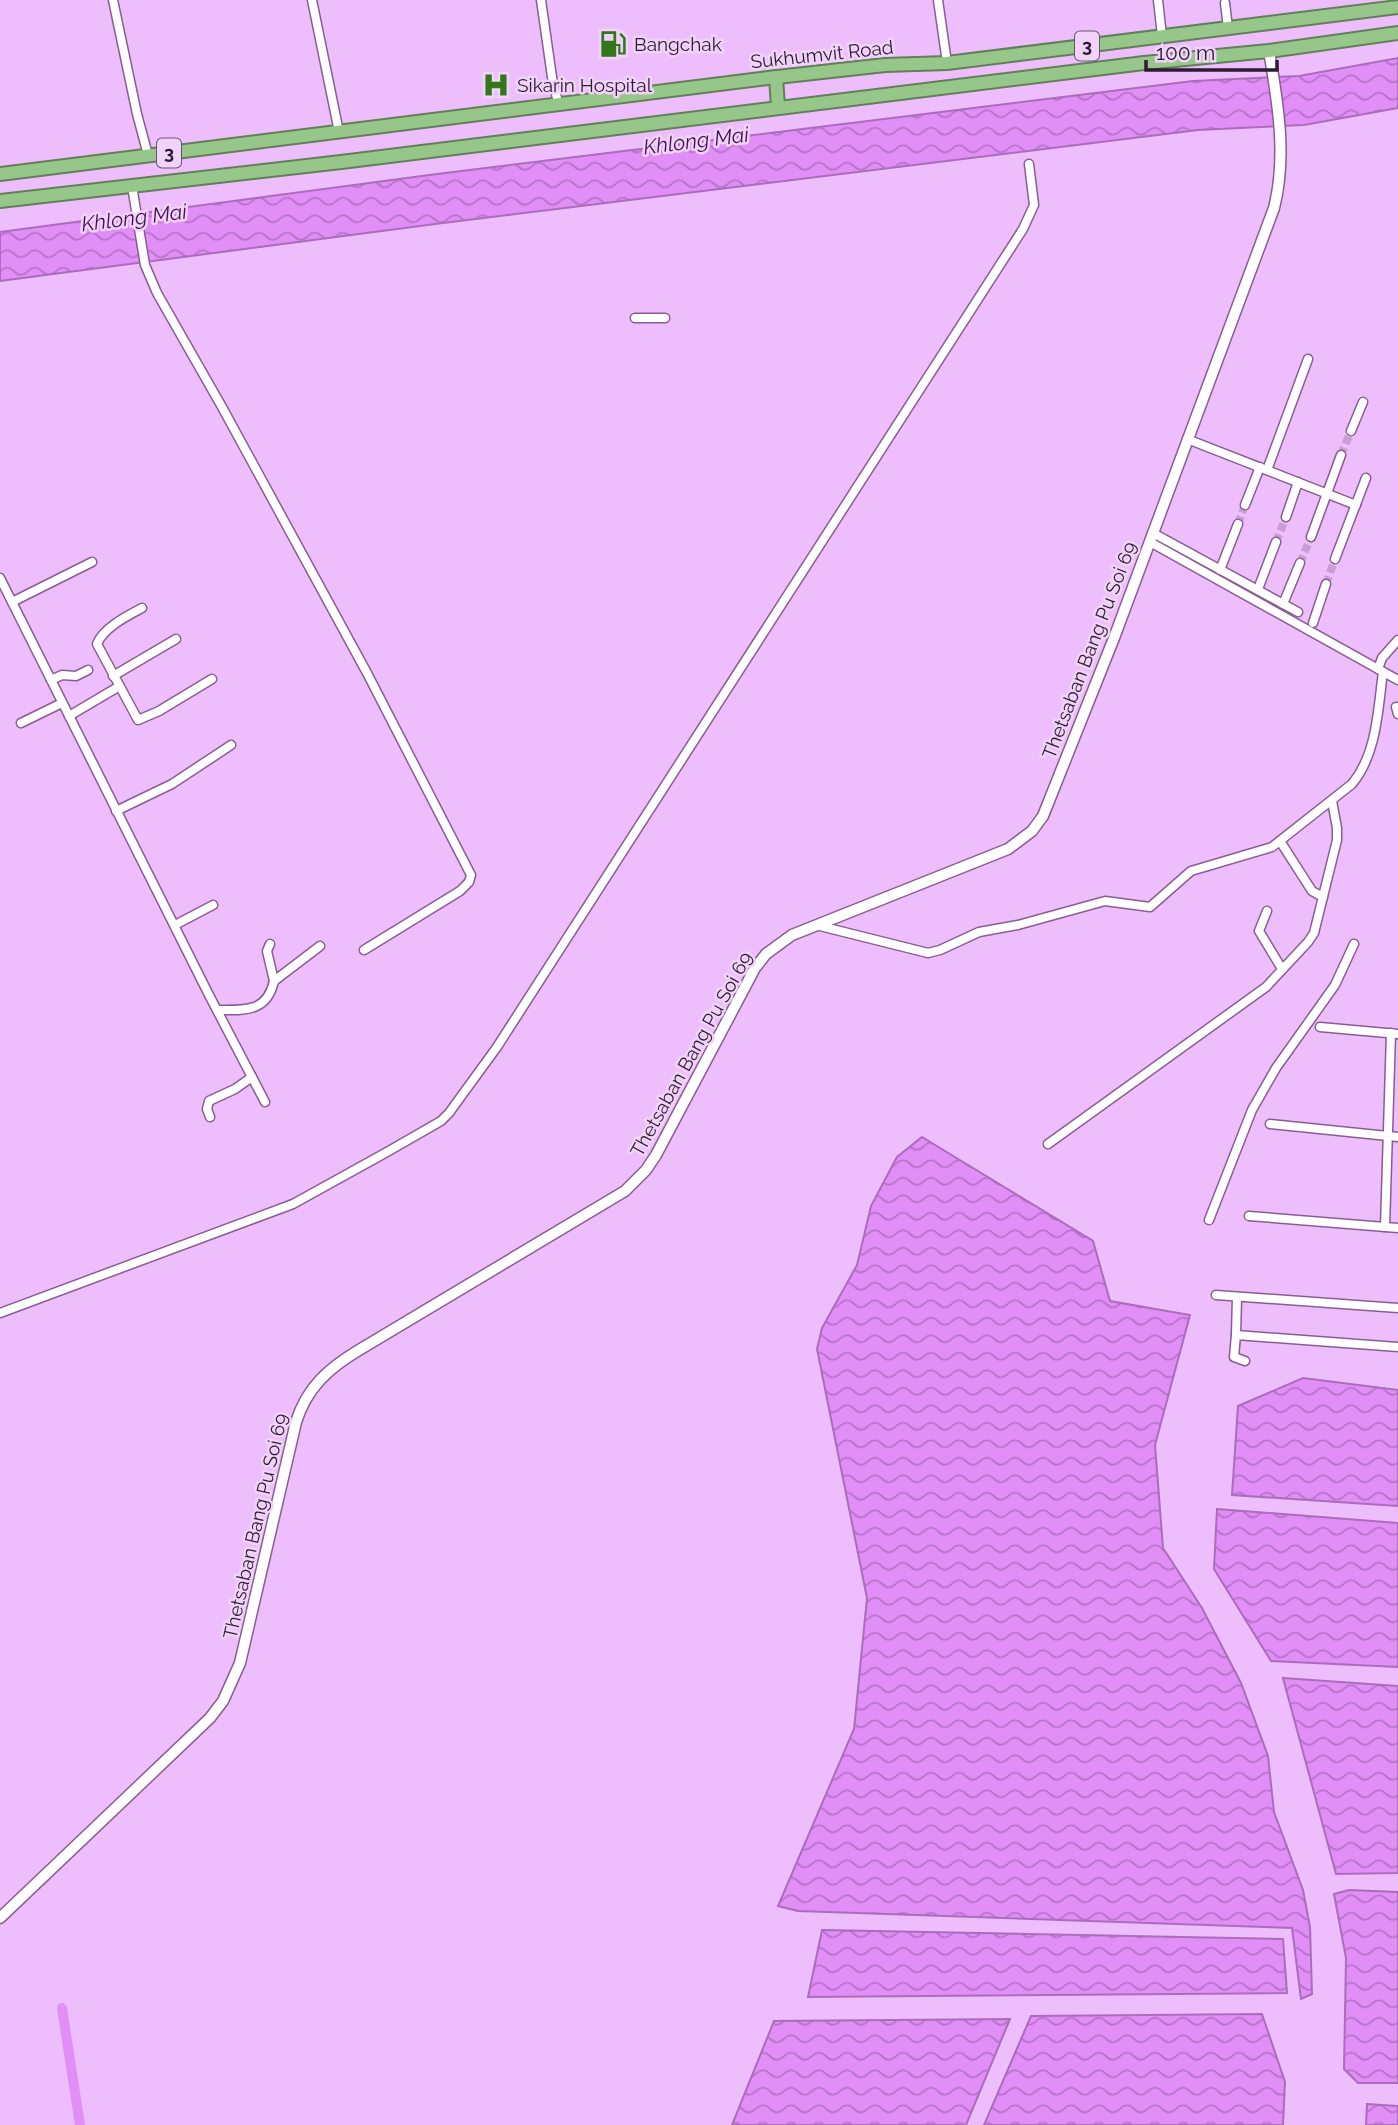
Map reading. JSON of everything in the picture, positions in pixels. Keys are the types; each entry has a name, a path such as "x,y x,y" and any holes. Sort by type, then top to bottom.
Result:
{"highway":[{"name":"Sukhumvit Road","path":"0,174 776,77 885,65 947,63 1398,7"},
{"name":"3","path":"0,201 359,160 1144,63 1270,56 1398,33"},
{"path":"776,77 778,107"}],"street":[{"path":"113,0 148,155"},
{"path":"312,0 339,132"},
{"path":"541,0 553,84 559,105"},
{"path":"938,0 947,63"},
{"path":"1158,0 1162,36"},
{"path":"1225,3 1228,28"},
{"name":"Thetsaban Bang Pu Soi 69","path":"0,1918 193,1735 223,1701 240,1663 301,1406 326,1373 359,1349 625,1191 646,1170 656,1154 755,968 777,944 816,925 993,856 1021,842 1043,816 1151,538 1274,208 1282,159 1270,56"},
{"path":"0,1313 293,1204 441,1121 498,1047 1023,229 1034,205 1029,164"},
{"path":"132,186 145,265 156,293 222,407 367,673 471,875 465,888 364,950"},
{"path":"635,317 665,318"},
{"path":"1245,505 1264,469 1308,359"},
{"path":"1351,431 1363,402"},
{"path":"1187,439 1356,505"},
{"path":"1311,537 1341,455"},
{"path":"1335,559 1366,478"},
{"path":"1286,517 1298,482"},
{"path":"1220,570 1238,524"},
{"path":"1151,538 1258,589 1298,612"},
{"path":"1151,538 1397,680"},
{"path":"1258,589 1276,542"},
{"path":"12,602 92,562"},
{"path":"1283,604 1300,563"},
{"path":"0,578 265,1102"},
{"path":"1313,623 1326,584"},
{"path":"142,608 117,623 97,641 118,687 138,720 212,679"},
{"path":"113,677 176,639"},
{"path":"816,925 923,953 934,953 979,932 1018,925 1105,901 1150,906 1185,874 1266,849 1280,841 1357,778 1374,735 1383,672 1382,658 1395,642"},
{"path":"51,680 62,675 76,676 88,670"},
{"path":"69,716 118,687"},
{"path":"21,723 62,703"},
{"path":"116,811 172,784 231,745"},
{"path":"1048,1144 1255,997 1312,938 1338,834 1332,801"},
{"path":"1280,841 1312,891 1323,897"},
{"path":"174,925 214,905"},
{"path":"1267,911 1259,931 1282,968"},
{"path":"217,1010 244,1012 270,995 274,981 267,951 270,944"},
{"path":"1209,1220 1252,1110 1276,1068 1335,985 1354,944"},
{"path":"274,981 320,946"},
{"path":"1320,1027 1394,1034 1385,1227"},
{"path":"210,1116 207,1109 209,1101 252,1077"},
{"path":"1269,1124 1398,1137"},
{"path":"1249,1216 1398,1228"},
{"path":"1216,1295 1398,1308"},
{"path":"1237,1297 1234,1357 1245,1361"},
{"path":"1236,1335 1398,1347"}],"water":[{"name":"Khlong Mai","path":"1398,58 1398,108 1304,125 1198,130 443,223 0,281 0,232 437,174 1193,81 1299,76"},
{"path":"922,1137 1093,1241 1110,1301 1190,1315 1155,1445 1163,1548 1202,1608 1241,1683 1268,1756 1274,1812 1303,1890 1310,1927 1312,1994 1301,1999 1292,1928 798,1911 778,1906 854,1729 867,1598 817,1349 822,1328 857,1265 871,1206 897,1157"},
{"path":"1303,1378 1398,1390 1398,1506 1232,1495 1238,1406"},
{"path":"1217,1509 1398,1523 1398,1667 1271,1661 1214,1569"},
{"path":"1283,1678 1398,1686 1398,1873 1336,1874"},
{"path":"1349,1890 1398,1892 1398,2083 1358,2083 1344,2069 1346,1958 1334,1894"},
{"path":"822,1930 1283,1939 1287,1993 808,1997"},
{"path":"1262,2014 1285,2082 1283,2125 984,2125 1031,2016"},
{"path":"1010,2019 966,2125 732,2125 774,2021"},
{"path":"1367,2104 1398,2106 1398,2125 1366,2125"}],"waterway":[{"path":"62,2008 80,2125"}],"tunnel":[{"path":"1341,455 1351,431"},
{"path":"1238,524 1245,505"},
{"path":"1276,542 1286,517"},
{"path":"1300,563 1311,537"},
{"path":"1326,584 1335,559"}],"place":[{"name":"Bangchak","path":"613,44"},
{"name":"Sikarin Hospital","path":"496,85"}]}
